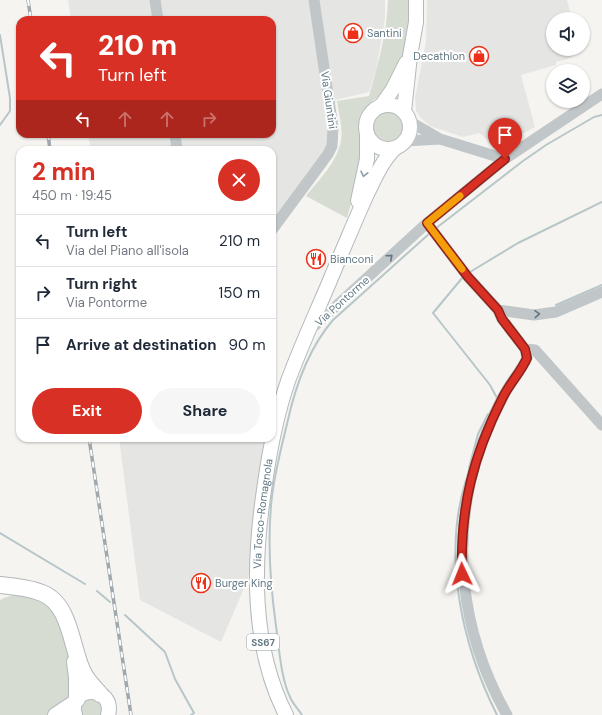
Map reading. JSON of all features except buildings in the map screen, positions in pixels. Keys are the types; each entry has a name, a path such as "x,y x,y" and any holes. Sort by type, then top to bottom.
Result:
{"highway":[{"path":"0,585 42,593 56,602 63,613 83,673 100,694"},
{"path":"0,597 24,589"},
{"path":"73,644 77,677 76,705"}],"main road":[{"path":"352,227 380,167 389,154 400,145 410,129 406,116 410,56 416,22 416,0"},
{"path":"381,106 393,89 410,56"},
{"path":"352,227 367,159 366,128 370,114 381,106 388,105 395,106 406,116"},
{"path":"367,135 376,146 383,149 400,145"},
{"name":"Via Tosco-Romagnola","path":"276,424 288,382 352,227"},
{"name":"Via Tosco-Romagnola","path":"271,442 262,503 257,564 259,620 264,650 274,687 286,715"},
{"path":"55,715 76,705 81,695 88,692 100,694 106,699 109,713"}],"street":[{"path":"155,0 157,16"},
{"name":"Via Giuntini","path":"276,225 328,154 333,141 333,128 314,0"},
{"name":"Via Pontorme","path":"590,102 602,94"},
{"path":"590,103 602,101"},
{"name":"Via Pontorme","path":"309,330 431,228 505,159 581,108"},
{"path":"406,116 440,139 505,159"},
{"path":"400,145 440,139"},
{"path":"431,228 468,277 498,310 502,319 525,349 527,358 506,390 481,445 467,500 462,552 464,591 479,649 488,677 507,715"},
{"path":"498,310 534,315 556,312 602,292"},
{"path":"525,349 535,350 602,425"}],"shaded area":[{"path":"68,0 385,0 385,19 376,70 369,92 335,100 338,135 335,152 326,167 276,233 276,146 90,146 89,138 276,138 276,16 70,16"},
{"path":"388,0 410,0 409,31 405,52 397,72 381,95 372,101 361,114 359,130 361,138 362,161 347,218 306,196 332,163 339,149 342,131 337,101 369,96 384,36"},
{"path":"427,0 567,0 570,12 546,12 546,56 573,56 556,62 556,64 546,64 546,68 521,75 535,127 524,133 491,142 479,133 463,137 430,126 416,111 415,98 426,41"},
{"path":"388,111 397,114 401,118 404,127 401,136 397,140 388,143 379,140 375,136 372,127 375,118 379,114"},
{"path":"120,442 267,442 248,579 221,642 140,600"},
{"path":"16,594 36,597 54,607 72,660 71,694 65,703 57,710 47,715 0,715 0,600"},
{"path":"94,698 102,704 102,715 82,715 81,705 85,701"}],"waterway":[{"path":"0,35 10,98 10,111 0,125"},
{"path":"435,229 546,145 594,117 602,115"},
{"path":"470,272 518,243 602,202"},
{"path":"302,715 290,697 282,672 274,610 270,561 270,512 272,496 278,460 290,410 298,382 316,343 324,331 333,320 430,233"},
{"path":"463,277 433,313 490,385 497,398"},
{"path":"556,305 602,285"},
{"path":"469,468 478,434 488,414"},
{"path":"466,480 459,509 456,539 456,569 459,600 465,630 474,659 497,715"},
{"path":"0,533 85,584"},
{"path":"97,591 110,602"},
{"path":"125,615 165,652 175,679 194,713 191,715"}],"railway":[{"path":"28,0 30,16"},
{"path":"48,138 50,146"},
{"path":"90,442 131,715"}],"slow traffic":[{"path":"460,196 427,223 462,269"}],"place":[{"name":"Santini","path":"353,33"},
{"name":"Decathlon","path":"479,56"},
{"name":"Bianconi","path":"316,259"},
{"name":"Burger King","path":"201,583"}],"route":[{"path":"462,574 464,520 473,472 481,445 506,390 527,358 525,349 502,319 498,310 468,277 427,223 505,159"}]}
